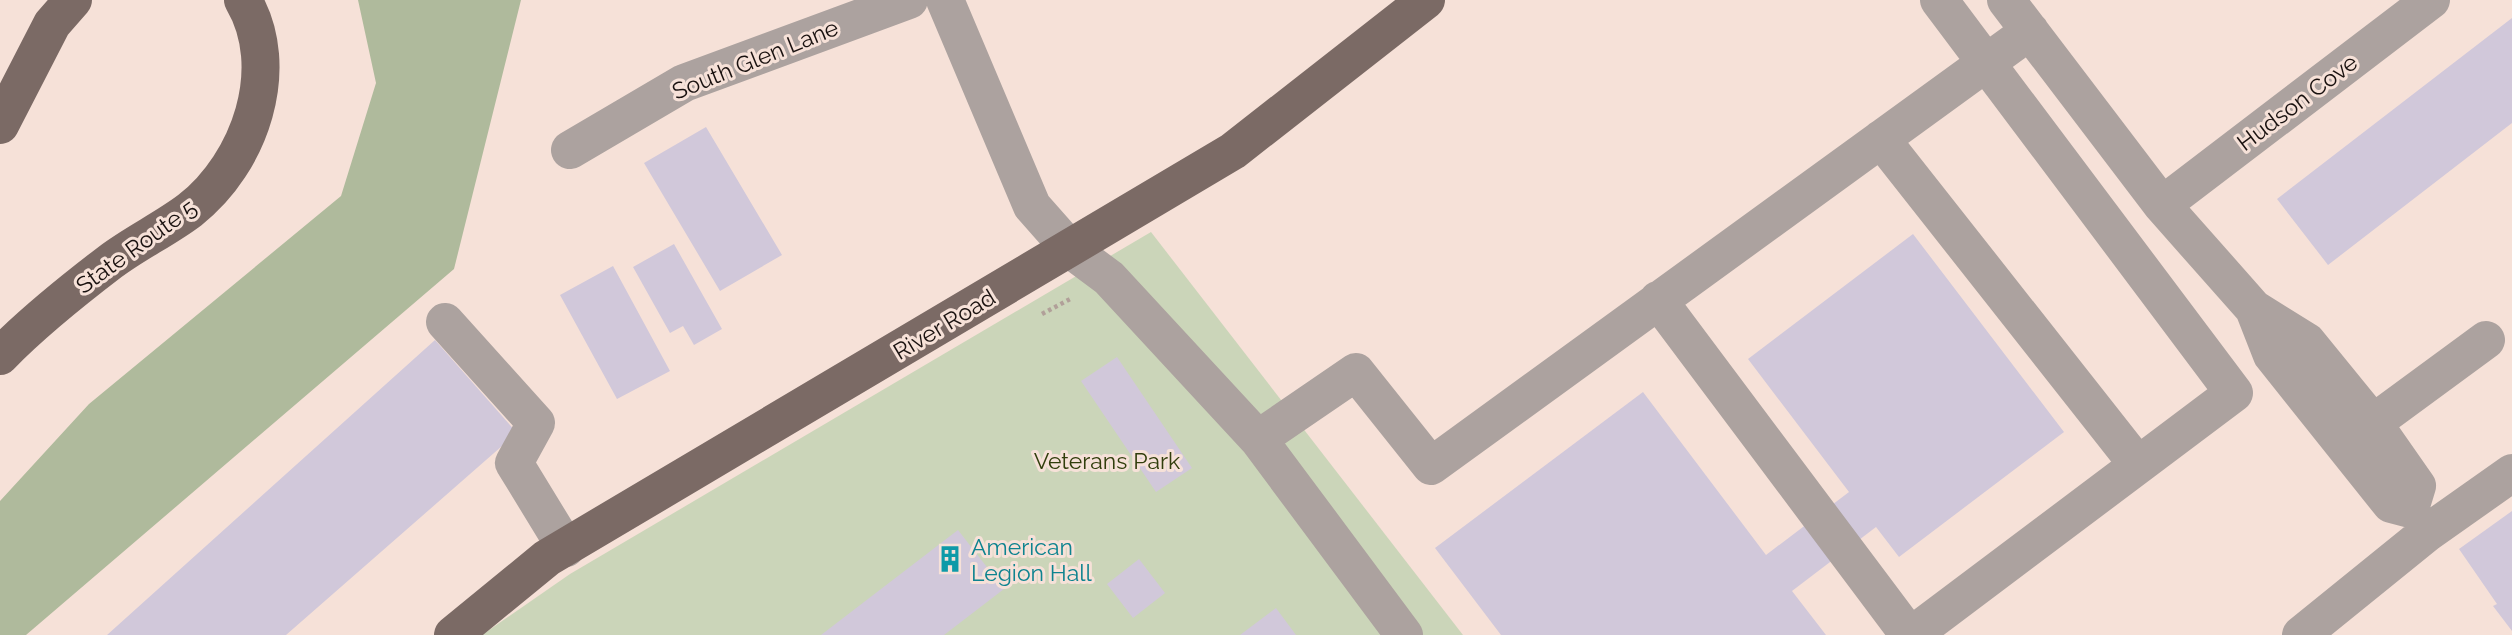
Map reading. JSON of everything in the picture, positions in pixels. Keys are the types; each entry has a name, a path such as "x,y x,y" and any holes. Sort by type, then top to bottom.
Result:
{"main road":[{"path":"0,125 52,24 74,0"},
{"name":"State Route 5","path":"0,356 85,281 191,209 223,176 245,138 258,97 262,52 255,19 243,0"},
{"name":"River Road","path":"453,635 547,558 1233,151 1426,0"}],"street":[{"name":"South Glen Lane","path":"570,149 684,83 909,0"},
{"path":"945,0 1032,206 1070,249 1109,278 1258,439 1404,635"},
{"path":"1658,300 1910,635 2234,393 1939,0"},
{"path":"2006,0 2162,205 2254,309 2307,342 2373,423 2417,486 2419,521"},
{"name":"Hudson Cove","path":"2162,205 2431,0"},
{"path":"1258,439 1356,372 1430,466 2030,32"},
{"path":"1881,139 2138,465"},
{"path":"2080,187 2121,150"},
{"path":"2254,309 2272,355 2391,504 2419,521"},
{"path":"445,322 536,423 514,463 566,548"},
{"path":"2373,423 2486,340"},
{"path":"2301,635 2419,521 2512,473"}],"green space":[{"path":"358,0 521,0 454,269 26,635 0,635 0,501 89,404 341,196 376,83"},
{"name":"Veterans Park","path":"1151,232 1463,635 482,635 570,574"}],"building":[{"path":"2512,18 2512,123 2328,265 2277,199"},
{"path":"706,127 782,255 720,291 644,163"},
{"path":"1913,234 2064,432 1899,557 1876,527 1792,591 1826,635 1501,635 1435,548 1643,392 1766,555 1849,492 1748,359"},
{"path":"674,244 722,329 694,345 683,326 670,333 633,267"},
{"path":"613,266 670,371 617,399 560,295"},
{"path":"435,340 517,433 286,635 107,635"},
{"path":"1117,357 1192,468 1156,492 1081,381"},
{"path":"2512,511 2512,631 2493,606 2497,604 2459,549"},
{"name":"American Legion Hall","path":"958,530 1004,589 944,635 821,635"},
{"path":"1139,559 1165,593 1133,618 1107,584"},
{"path":"1276,608 1296,635 1240,635"}],"place":[{"name":"American Legion Hall","path":"950,559"}]}
